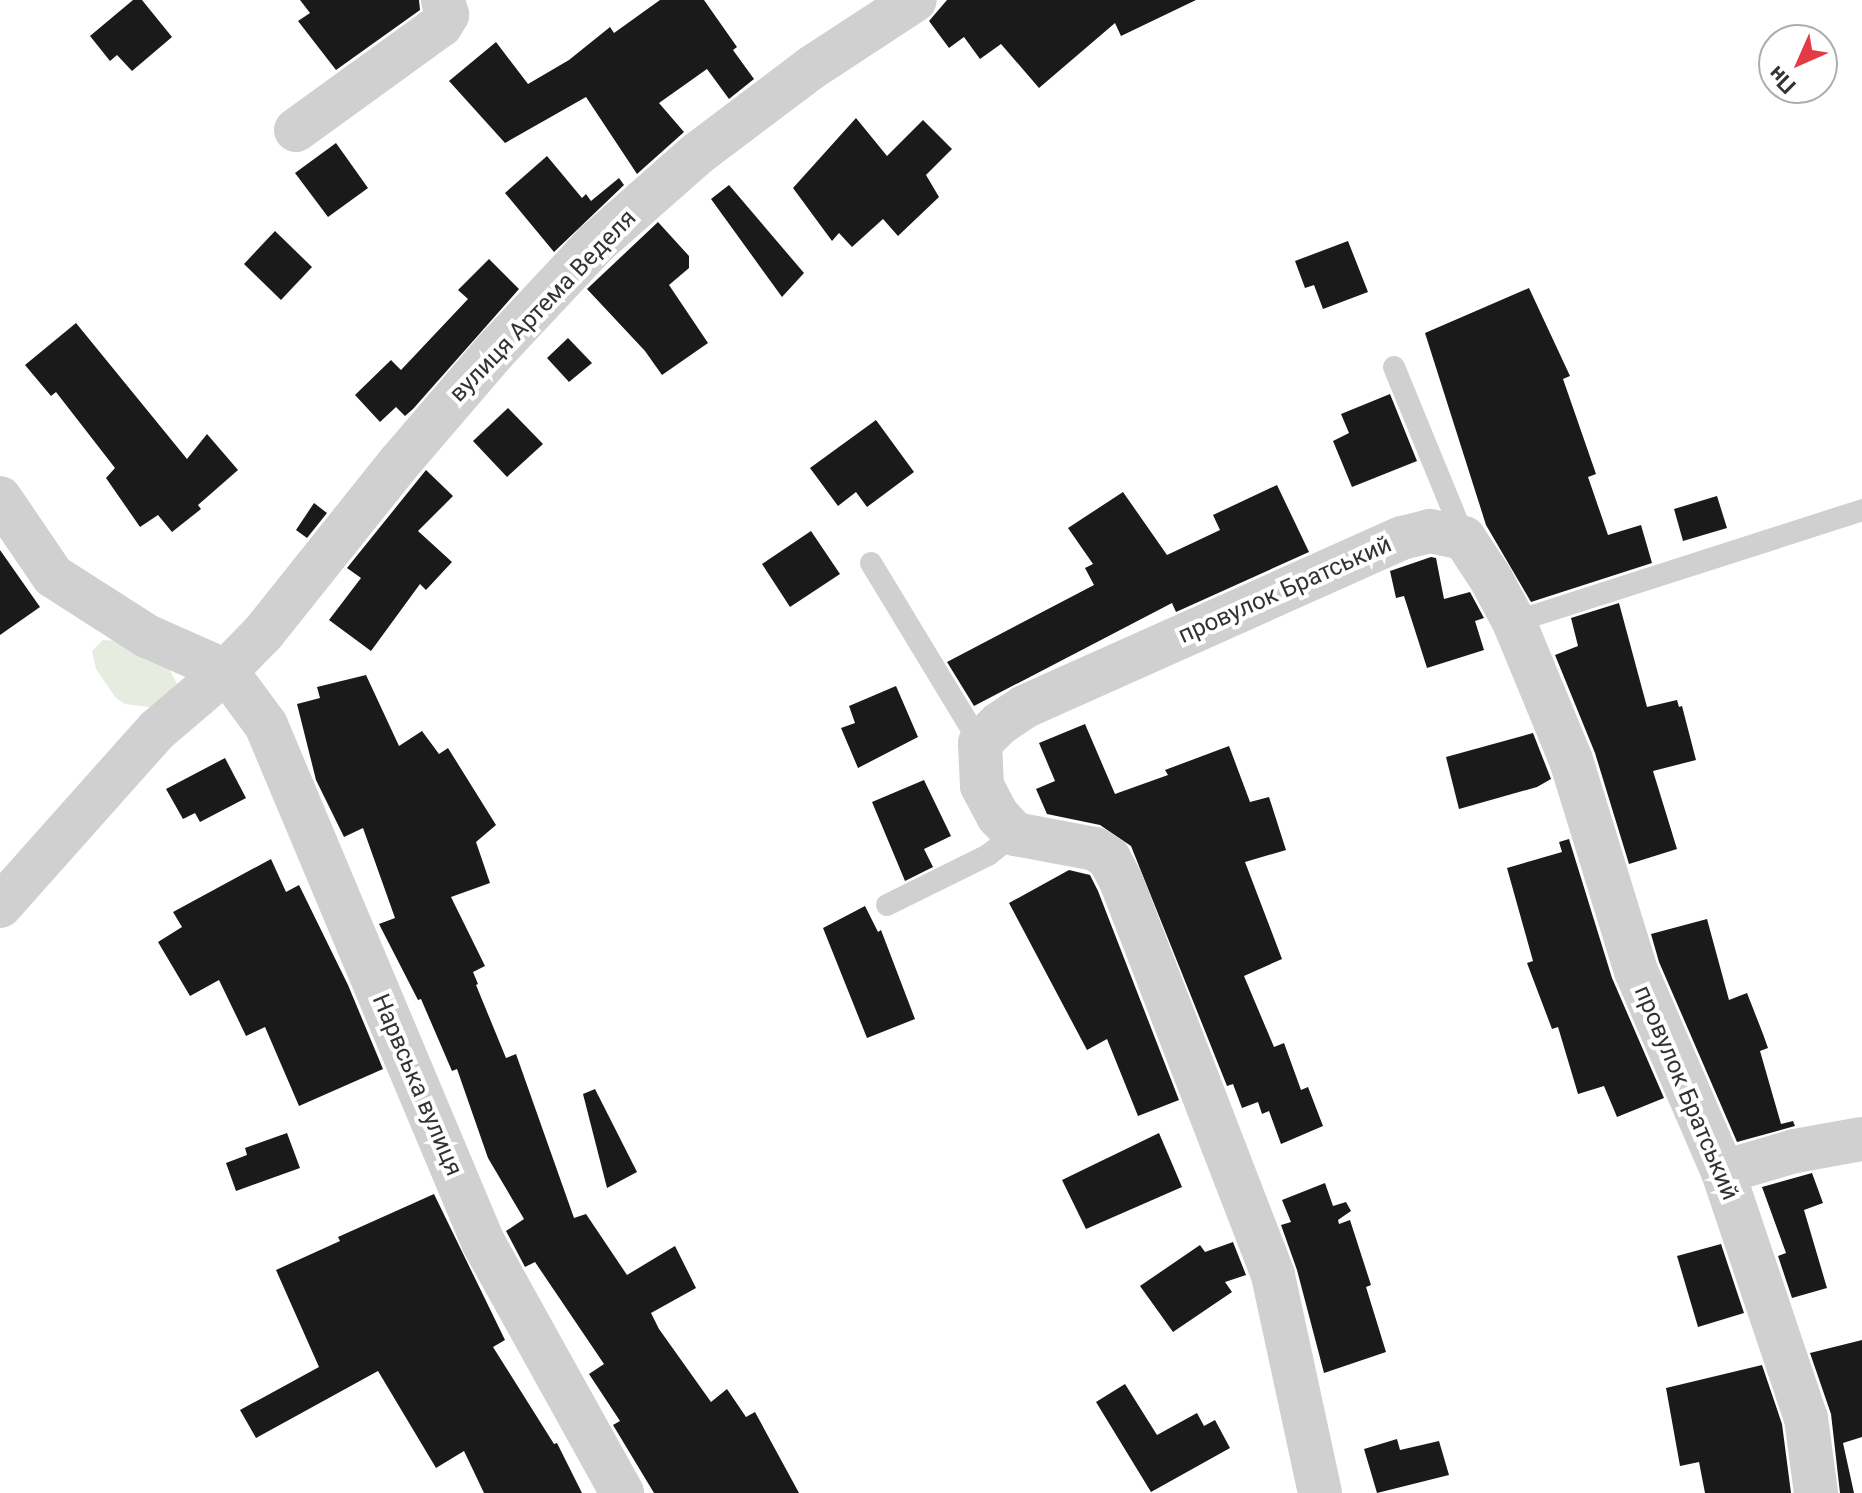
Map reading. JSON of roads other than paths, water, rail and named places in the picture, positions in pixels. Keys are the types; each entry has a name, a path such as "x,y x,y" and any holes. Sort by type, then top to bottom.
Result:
{"street":[{"path":"296,130 441,25 447,15 443,0"},
{"name":"вулиця Артема Веделя","path":"0,906 157,730 226,671 264,632 399,463 495,351 595,244 697,154 811,68 915,0"},
{"path":"0,498 53,576 147,636 226,671"},
{"name":"провулок Братський","path":"980,743 999,724 1024,707 1402,538 1430,531 1464,538 1514,622 1571,760 1636,971 1723,1172 1806,1418 1816,1493"},
{"name":"Нарвська вулиця","path":"226,671 266,725 483,1242 622,1493"},
{"path":"980,743 982,786 998,816 1015,834 1095,849 1109,858 1121,881 1273,1275 1320,1493"},
{"path":"1723,1172 1795,1151 1862,1139"}],"lane":[{"path":"1394,367 1464,538"},
{"path":"1514,622 1862,510"},
{"path":"871,563 980,743"},
{"path":"887,905 988,855 1015,834"}]}
